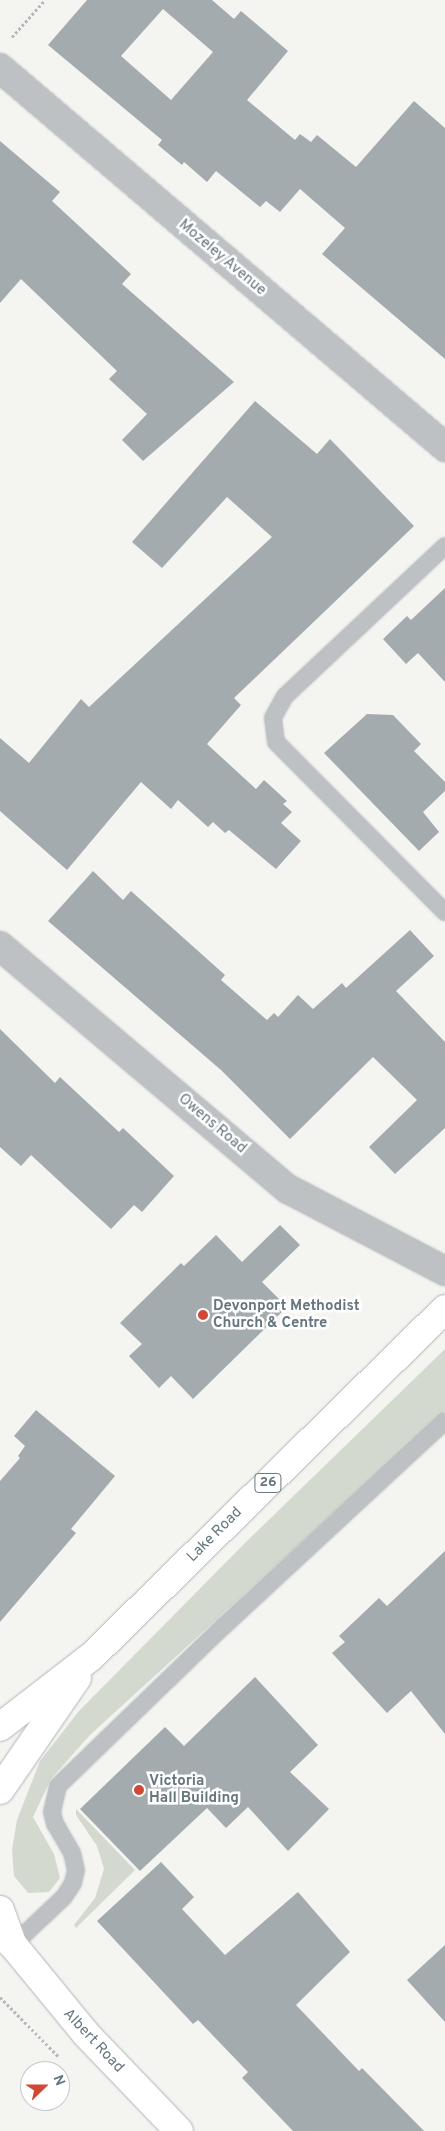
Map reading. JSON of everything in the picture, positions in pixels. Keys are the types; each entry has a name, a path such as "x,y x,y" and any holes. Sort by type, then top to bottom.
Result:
{"main road":[{"name":"Lake Road","path":"0,1727 92,1656 445,1309"},
{"name":"Lake Road","path":"0,1790 92,1656"},
{"name":"Albert Road","path":"0,1910 7,1939 49,1993 179,2131"}],"street":[{"name":"Mozeley Avenue","path":"0,68 445,447"},
{"name":"Owens Road","path":"0,946 288,1188 445,1272"}],"lane":[{"path":"445,546 285,696 272,718 276,742 445,912"},
{"path":"7,1939 64,1897 73,1883 76,1870 72,1853 55,1824 52,1812 58,1786 225,1625 445,1421"}],"path":[{"path":"9,41 45,0"}],"shaded area":[{"path":"445,1349 445,1411 90,1735 51,1779 33,1817 54,1854 60,1878 49,1892 28,1893 14,1876 12,1850 17,1820 40,1761 79,1711 246,1542"},
{"path":"76,1809 135,1870 76,1928 74,1925 95,1898 104,1869 97,1846 76,1815"}],"building":[{"path":"87,0 212,0 234,19 241,11 288,51 247,100 295,140 300,134 311,142 317,135 356,167 414,101 445,128 445,359 322,254 345,228 300,189 280,212 266,201 260,207 216,171 207,182 184,162 182,165 158,145 162,140 48,45","holes":["163,9 213,52 171,100 121,56"]},
{"path":"0,141 60,192 52,201 131,274 122,284 234,382 143,461 122,440 147,414 109,379 117,371 21,279 0,303"},
{"path":"255,401 317,454 330,439 414,526 234,698 241,705 207,744 256,789 264,780 287,801 283,804 292,812 281,823 301,841 276,869 229,830 225,833 213,822 208,827 178,800 171,809 141,782 67,870 0,811 0,738 29,763 81,699 89,707 272,537 227,497 162,568 132,542"},
{"path":"445,588 445,682 418,653 406,664 383,639 407,616 411,620"},
{"path":"367,714 393,715 421,744 414,751 445,782 445,791 423,812 439,832 419,851 324,753"},
{"path":"93,871 123,900 131,891 225,975 221,980 267,1020 274,1013 278,1017 298,995 313,1009 342,983 346,988 410,930 434,956 396,991 445,1042 445,1128 395,1174 369,1147 417,1100 373,1057 290,1139 221,1070 48,921"},
{"path":"0,1029 55,1083 60,1077 119,1132 123,1128 174,1176 142,1212 134,1205 111,1229 31,1155 21,1166 0,1147"},
{"name":"Devonport Methodist Church & Centre","path":"280,1225 300,1245 262,1282 287,1307 193,1399 171,1376 159,1388 129,1356 142,1344 120,1323 181,1263 184,1266 216,1235 242,1262"},
{"path":"36,1410 115,1476 71,1529 76,1533 0,1622 0,1481 20,1458 18,1456 25,1446 14,1436"},
{"path":"445,1551 445,1734 411,1691 387,1713 332,1653 345,1642 339,1636 379,1598 387,1606"},
{"path":"255,1677 318,1745 290,1772 329,1809 288,1851 248,1807 226,1828 207,1808 140,1871 80,1809 165,1727 184,1746"},
{"path":"161,1862 194,1897 182,1909 225,1955 298,1892 350,1952 296,2005 359,2071 362,2068 424,2131 293,2131 242,2078 248,2072 198,2020 193,2024 97,1921"},
{"path":"445,1945 445,2022 407,1980"}],"place":[{"name":"Devonport Methodist Church & Centre","path":"203,1315"},
{"name":"Victoria Hall Building","path":"139,1790"}]}
